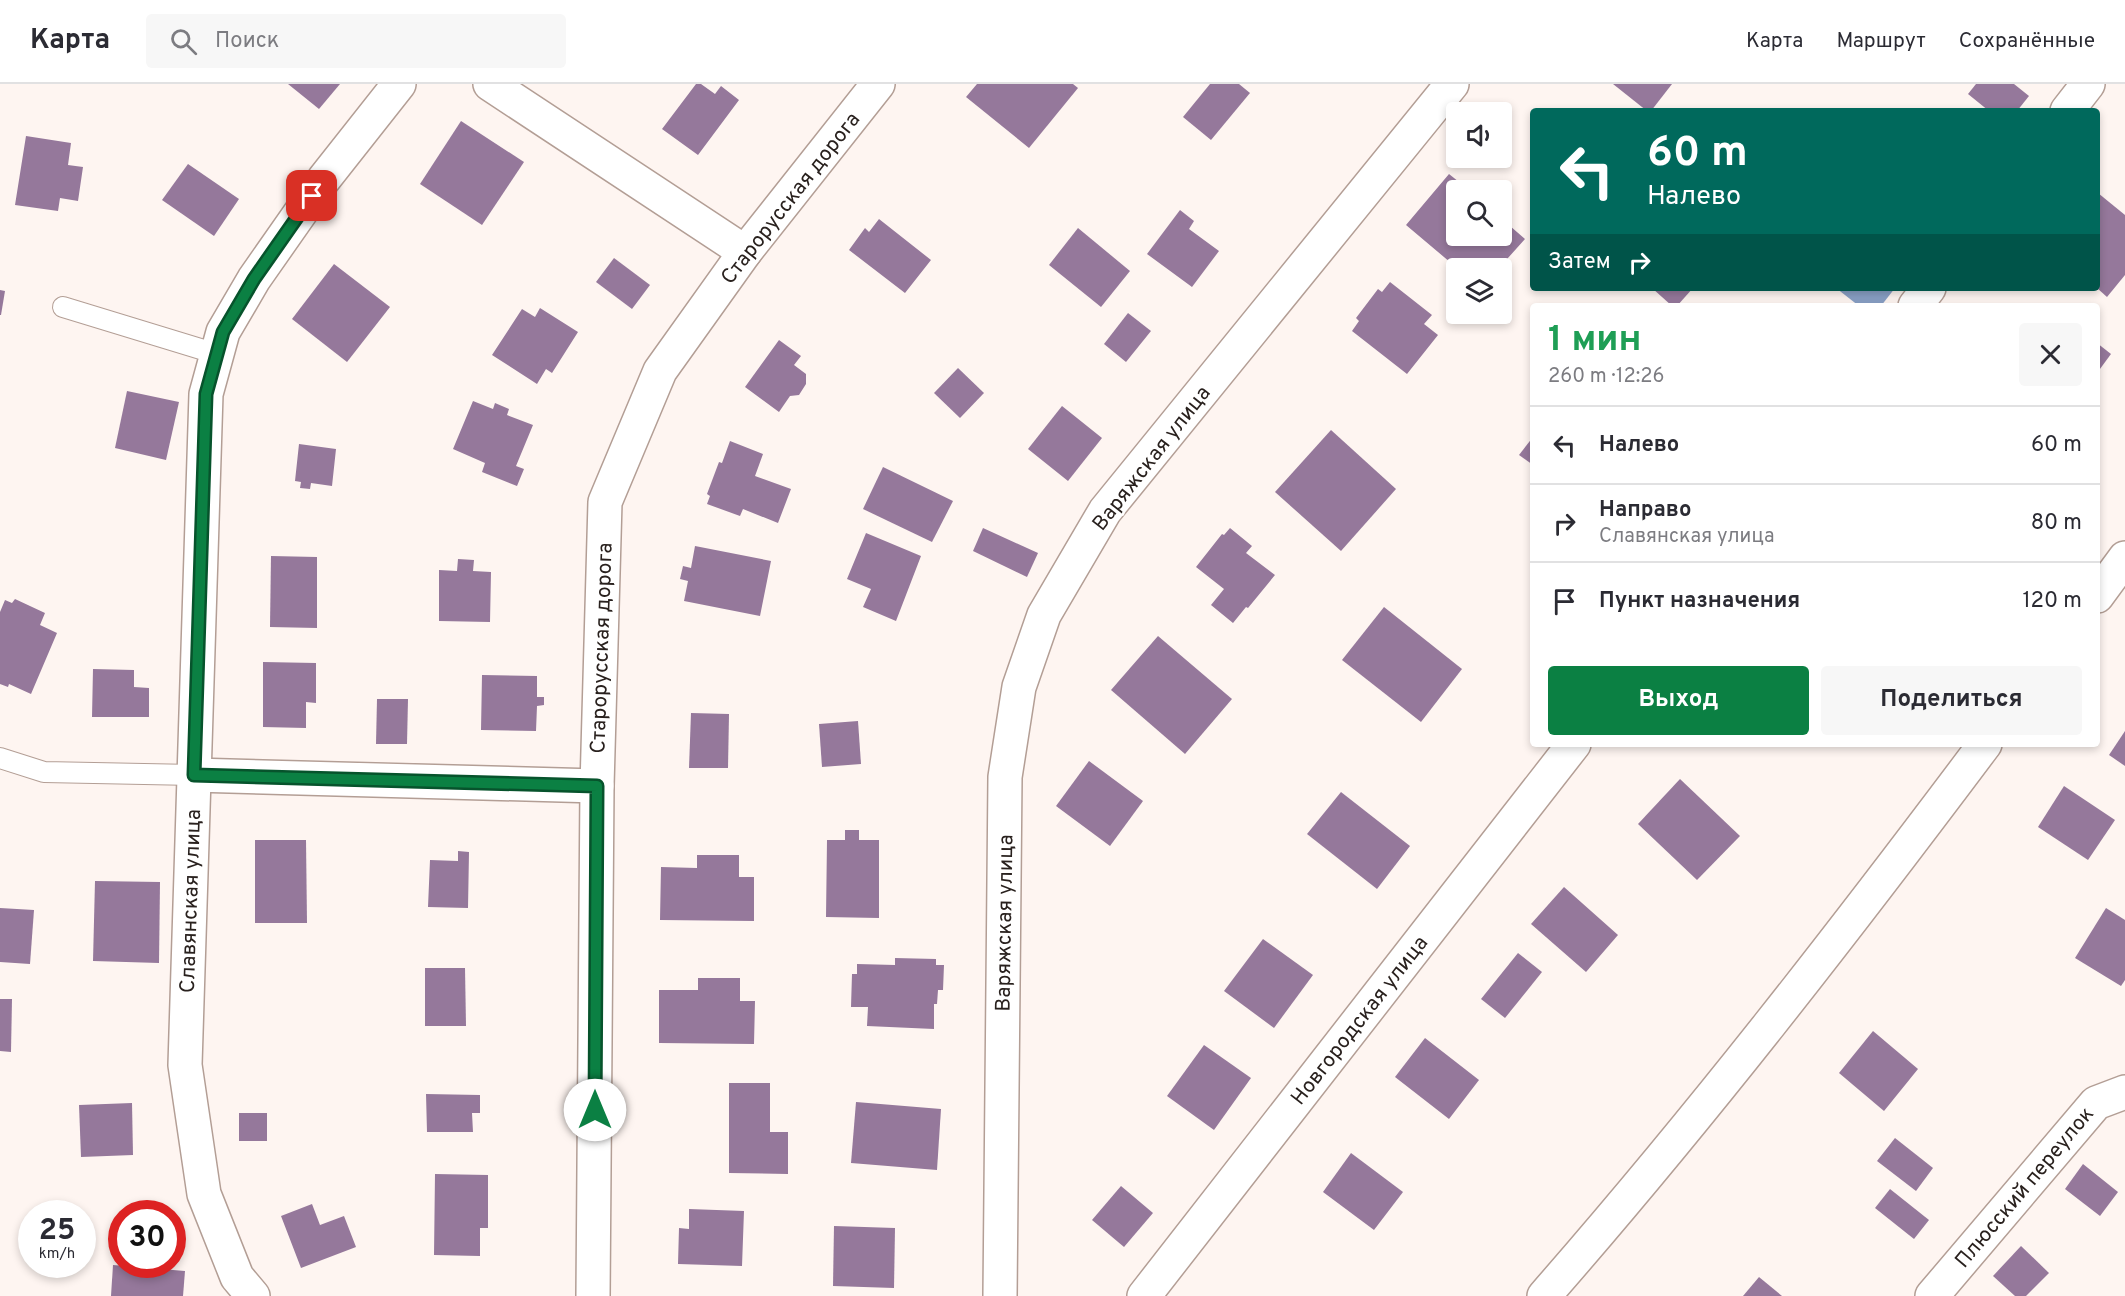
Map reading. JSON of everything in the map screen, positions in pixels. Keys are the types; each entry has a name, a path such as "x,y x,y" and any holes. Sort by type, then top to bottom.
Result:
{"street":[{"name":"Славянская улица","path":"253,1296 237,1277 204,1194 185,1065 206,394 223,332 254,279 324,179 399,84"},
{"path":"490,84 745,252"},
{"name":"Старорусская дорога","path":"593,1296 597,786 605,502 660,371 745,252 879,84"},
{"name":"Варяжская улица","path":"1000,1296 1005,777 1018,687 1044,615 1105,511 1452,84"},
{"path":"2069,108 2088,84"},
{"path":"1917,303 1927,291"},
{"path":"2100,592 2125,558"},
{"name":"Новгородская улица","path":"1144,1296 1572,747"},
{"path":"1544,1296 1618,1211 1865,903 1983,747"},
{"path":"194,775 597,786"},
{"name":"Плюсский переулок","path":"1932,1296 2096,1103 2125,1092"}],"lane":[{"path":"63,307 217,354"},
{"path":"0,758 44,772 194,775"}],"water":[{"path":"1840,291 1893,291 1883,303 1855,303"}],"building":[{"path":"288,84 340,84 319,109"},
{"path":"696,84 701,84 715,94 721,86 739,100 698,155 662,129"},
{"path":"977,84 1073,84 1078,88 1029,148 966,97"},
{"path":"1210,84 1239,84 1250,93 1211,140 1183,117"},
{"path":"1613,84 1672,84 1653,108 1643,108"},
{"path":"1976,84 2014,84 2029,96 2019,108 1985,108 1968,94"},
{"path":"461,121 524,162 482,225 420,184"},
{"path":"26,136 71,143 68,165 83,167 78,201 60,198 58,211 15,205"},
{"path":"188,164 239,199 214,236 162,200"},
{"path":"1449,174 1456,180 1446,180 1446,246 1512,246 1512,228 1525,239 1508,258 1446,259 1406,225"},
{"path":"2100,195 2125,215 2125,275 2107,297 2100,291"},
{"path":"1180,210 1194,221 1189,229 1219,251 1192,287 1147,254"},
{"path":"879,219 931,260 905,293 849,250 865,228 869,232"},
{"path":"1078,228 1130,271 1101,307 1049,265"},
{"path":"614,258 650,285 632,309 596,282"},
{"path":"334,264 390,307 347,362 292,319"},
{"path":"1390,282 1432,315 1424,324 1438,335 1407,374 1352,331 1359,321 1356,318 1378,289 1382,292"},
{"path":"0,290 5,291 1,315 0,315"},
{"path":"1655,291 1690,291 1680,303 1669,303"},
{"path":"540,308 578,332 552,373 546,369 537,384 492,355 522,309 535,317"},
{"path":"1128,313 1151,331 1126,362 1104,344"},
{"path":"779,340 801,356 794,365 806,374 806,384 799,395 790,396 779,412 745,387"},
{"path":"2100,345 2111,354 2100,369"},
{"path":"958,368 984,393 960,418 934,393"},
{"path":"127,391 179,402 166,460 115,448"},
{"path":"473,401 493,409 495,403 509,409 507,415 533,425 516,466 524,469 517,486 482,472 485,463 453,449"},
{"path":"1062,406 1102,438 1068,481 1028,449"},
{"path":"1331,430 1396,489 1341,551 1275,492"},
{"path":"730,441 763,454 755,476 791,489 778,523 743,509 740,516 707,504 710,496 707,494"},
{"path":"1530,441 1530,463 1519,455"},
{"path":"299,444 336,449 332,486 311,483 310,489 300,488 301,482 295,481"},
{"path":"883,467 953,501 932,542 863,509"},
{"path":"983,528 1038,553 1027,577 973,551"},
{"path":"1230,528 1252,546 1246,553 1275,575 1233,623 1211,605 1224,589 1196,567 1222,534 1224,535"},
{"path":"866,533 921,556 896,621 863,607 871,589 847,579"},
{"path":"695,546 771,561 760,616 684,601 688,581 680,579 683,566 691,568"},
{"path":"271,556 317,557 317,628 270,627"},
{"path":"458,559 474,560 473,571 491,572 490,622 439,621 439,570 457,571"},
{"path":"15,599 45,613 40,625 57,633 31,694 9,684 8,687 0,684 0,612 5,600 12,603"},
{"path":"1384,607 1462,669 1421,722 1342,660"},
{"path":"1158,636 1232,699 1185,754 1111,690"},
{"path":"263,662 316,663 316,703 306,702 306,728 263,727"},
{"path":"93,669 134,670 134,687 149,688 149,717 92,717"},
{"path":"482,675 537,676 537,697 544,697 544,705 537,706 536,731 481,730"},
{"path":"377,699 408,699 407,744 376,744"},
{"path":"691,713 729,714 728,768 689,768"},
{"path":"858,721 861,764 822,767 819,724"},
{"path":"2125,731 2125,766 2109,755"},
{"path":"1089,761 1143,801 1110,846 1056,806"},
{"path":"1680,779 1740,836 1697,880 1638,824"},
{"path":"2064,786 2115,820 2088,860 2038,827"},
{"path":"1341,792 1410,846 1377,889 1307,834"},
{"path":"845,830 859,830 859,840 879,840 879,918 826,917 827,840 845,840"},
{"path":"255,840 306,840 307,923 255,923"},
{"path":"458,851 469,852 468,908 428,907 430,860 458,861"},
{"path":"697,855 739,855 739,877 754,877 754,921 660,920 661,867 697,868"},
{"path":"95,881 160,882 159,963 93,961"},
{"path":"1564,887 1618,935 1586,972 1531,924"},
{"path":"0,908 34,910 30,964 0,962"},
{"path":"2106,908 2125,920 2125,980 2121,986 2075,958"},
{"path":"1263,939 1313,975 1274,1028 1224,991"},
{"path":"1518,953 1542,972 1505,1018 1481,999"},
{"path":"895,958 936,959 936,965 944,965 943,990 938,990 937,1004 934,1004 934,1029 867,1026 868,1007 851,1007 852,974 857,974 857,964 895,965"},
{"path":"425,968 465,968 466,1026 425,1026"},
{"path":"698,978 740,978 740,1001 755,1001 754,1044 659,1043 659,990 698,990"},
{"path":"0,999 12,999 11,1052 0,1051"},
{"path":"1873,1031 1918,1069 1884,1111 1839,1073"},
{"path":"1425,1038 1479,1080 1449,1119 1395,1077"},
{"path":"1204,1045 1251,1078 1214,1130 1167,1096"},
{"path":"729,1083 770,1083 770,1132 788,1132 788,1174 729,1173"},
{"path":"426,1094 480,1095 480,1113 472,1113 473,1132 427,1132"},
{"path":"856,1102 941,1109 937,1170 851,1163"},
{"path":"132,1103 133,1155 81,1157 79,1105"},
{"path":"239,1113 267,1113 267,1141 239,1141"},
{"path":"1895,1138 1933,1168 1916,1191 1877,1161"},
{"path":"1351,1153 1403,1192 1374,1230 1323,1192"},
{"path":"2083,1164 2118,1192 2100,1216 2065,1189"},
{"path":"435,1174 488,1175 488,1228 480,1228 480,1256 434,1255"},
{"path":"1121,1186 1153,1213 1124,1247 1092,1220"},
{"path":"1890,1189 1929,1220 1914,1239 1875,1208"},
{"path":"312,1204 320,1225 344,1216 356,1247 301,1268 281,1216"},
{"path":"689,1209 744,1211 742,1266 678,1264 679,1228 689,1229"},
{"path":"834,1226 895,1228 894,1288 833,1286"},
{"path":"2021,1246 2049,1273 2026,1296 2015,1296 1993,1276"},
{"path":"1759,1277 1782,1296 1743,1296"},
{"path":"112,1278 184,1278 183,1296 111,1296"}],"route":[{"path":"312,196 254,279 223,332 206,394 194,775 597,786 595,1110"}]}
